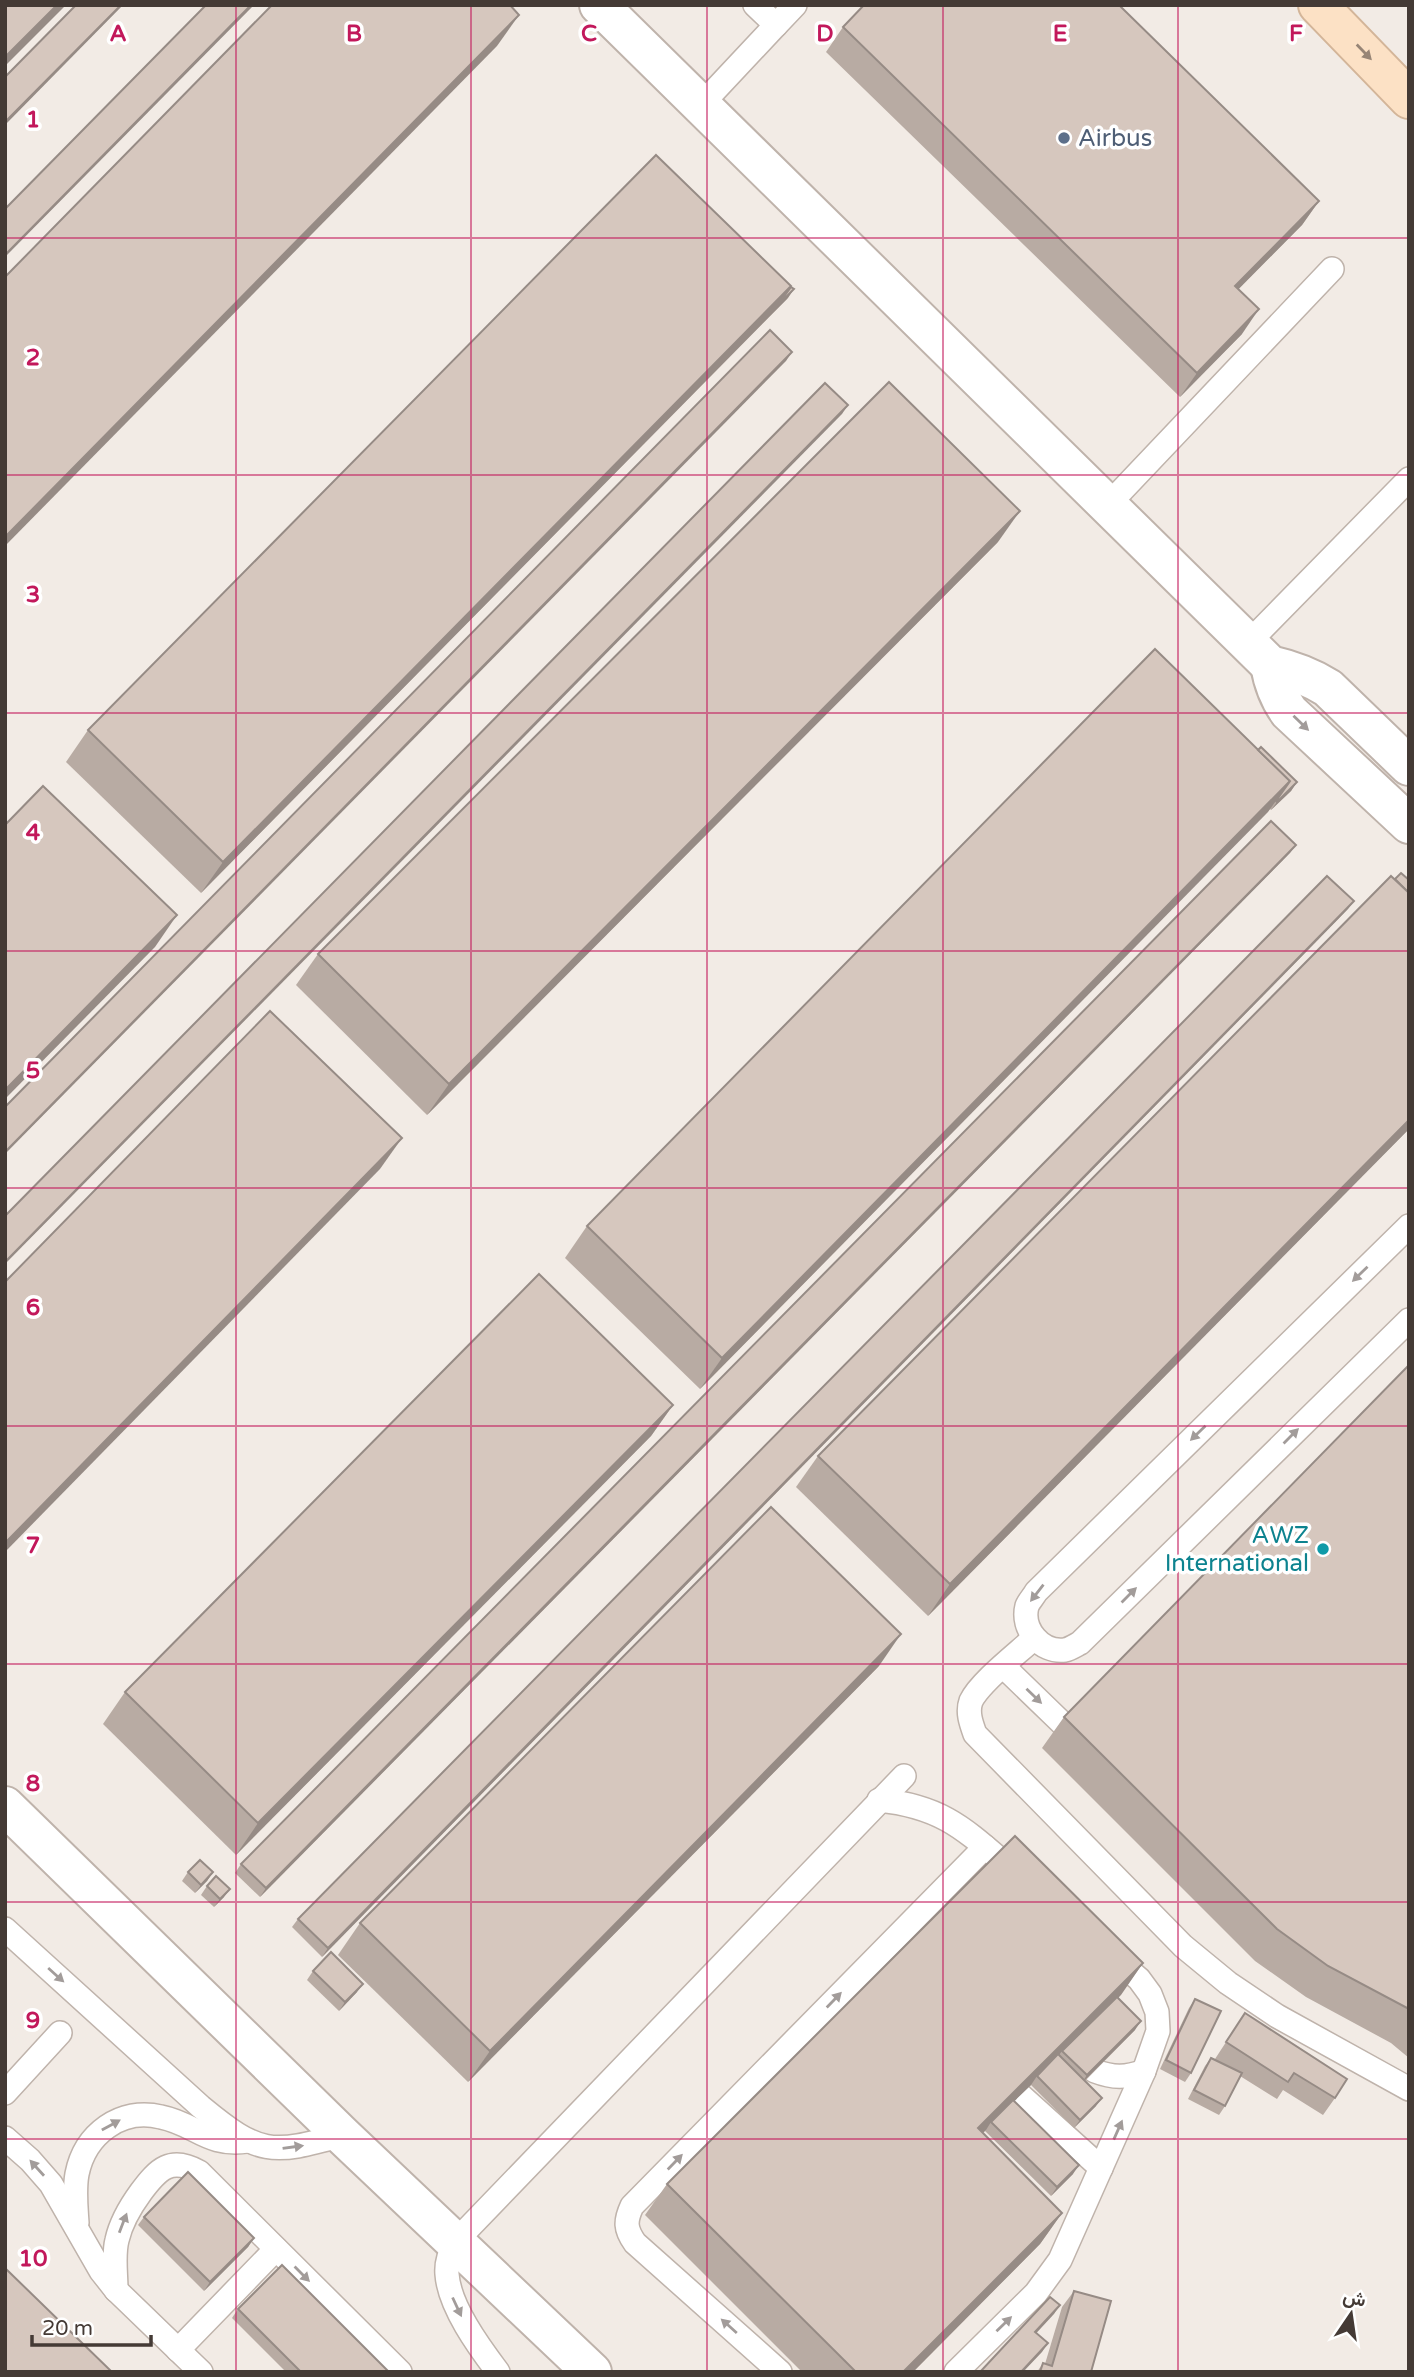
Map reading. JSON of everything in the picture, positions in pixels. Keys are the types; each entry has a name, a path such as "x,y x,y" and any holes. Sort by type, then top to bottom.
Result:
{"main road":[{"path":"1318,5 1409,99"}],"street":[{"path":"599,5 1259,654 1328,688 1406,759"},
{"path":"1259,654 1279,699 1289,712 1409,824"},
{"path":"5,1806 342,2135 592,2372"}],"lane":[{"path":"755,5 776,25"},
{"path":"701,105 795,5"},
{"path":"1108,505 1332,269"},
{"path":"1259,654 1409,479"},
{"path":"1409,1226 1036,1591 1027,1606 1027,1623 1034,1638 1048,1648 1065,1650 1080,1643 1409,1320"},
{"path":"1034,1638 982,1686 971,1702 970,1718 975,1734 1183,1945 1228,1983 1277,2016 1409,2089"},
{"path":"1004,1667 1064,1724"},
{"path":"498,2372 463,2320 452,2295 447,2275 448,2258 455,2242 904,1776"},
{"path":"879,1800 909,1803 937,1812 957,1824 1036,1891"},
{"path":"780,2372 635,2243 627,2232 626,2218 632,2206 985,1847"},
{"path":"5,1929 201,2107 248,2141 268,2148 286,2149 342,2135"},
{"path":"956,2372 1036,2293 1054,2269 1068,2245 1144,2071 1158,2031 1157,2012 1150,1994 1139,1979 1098,1944"},
{"path":"5,2093 60,2033"},
{"path":"1095,2071 1119,2077 1144,2071"},
{"path":"1020,2095 1101,2168"},
{"path":"78,2229 75,2192 82,2157 99,2131 114,2122 146,2114 179,2123 214,2140 234,2143 248,2141"},
{"path":"5,2138 30,2160 51,2184 101,2271 116,2290 201,2372"},
{"path":"116,2290 116,2243 128,2210 155,2173 178,2164 190,2166 400,2372"},
{"path":"1048,2225 1068,2245"},
{"path":"178,2350 276,2249"}],"building":[{"path":"5,5 57,5 5,57"},
{"path":"76,5 121,5 5,122 5,77"},
{"path":"206,5 251,5 5,255 5,209"},
{"path":"272,5 510,5 519,15 5,537 5,277"},
{"name":"Airbus","path":"864,5 1119,5 1319,201 1235,286 1259,309 1197,373 843,27"},
{"path":"656,155 791,286 223,862 88,730"},
{"path":"791,287 794,289 777,306"},
{"path":"770,330 792,352 5,1152 5,1107"},
{"path":"889,382 1020,511 449,1084 318,954"},
{"path":"825,383 848,405 5,1262 5,1216"},
{"path":"1155,649 1290,781 722,1358 587,1226"},
{"path":"1261,747 1297,782 1277,802 1290,781 1258,750"},
{"path":"43,786 177,915 5,1090 5,825"},
{"path":"1271,821 1296,845 266,1888 241,1864"},
{"path":"1401,873 1409,880 1409,893 1395,879"},
{"path":"1327,876 1354,901 328,1948 298,1919"},
{"path":"1391,876 1409,893 1409,1120 950,1584 818,1456"},
{"path":"270,1011 402,1138 5,1543 5,1282"},
{"path":"539,1274 673,1405 258,1823 125,1692"},
{"name":"AWZ International","path":"1409,1365 1409,2009 1328,1966 1277,1929 1064,1717"},
{"path":"771,1507 901,1634 490,2051 360,1923"},
{"path":"1015,1836 1143,1963 978,2128 1062,2213 903,2372 856,2372 667,2184"},
{"path":"200,1860 213,1872 201,1885 188,1872"},
{"path":"216,1876 230,1889 220,1899 207,1886"},
{"path":"331,1952 363,1984 345,2002 313,1971"},
{"path":"1117,1997 1141,2021 1087,2075 1062,2051"},
{"path":"1195,1999 1221,2011 1191,2073 1166,2060"},
{"path":"1245,2013 1347,2079 1335,2098 1294,2073 1288,2082 1226,2042"},
{"path":"1058,2054 1102,2098 1080,2120 1037,2076"},
{"path":"1211,2058 1242,2073 1225,2106 1194,2090"},
{"path":"1013,2100 1079,2165 1057,2187 991,2122"},
{"path":"188,2172 254,2238 210,2282 144,2217"},
{"path":"282,2265 389,2372 301,2372 238,2309"},
{"path":"5,2268 112,2372 5,2372"},
{"path":"1074,2291 1111,2301 1091,2372 1040,2372 1043,2363 1052,2366"},
{"path":"1050,2297 1060,2305 1035,2332 1048,2343 1021,2372 980,2372"}],"place":[{"name":"Airbus","path":"1064,138"},
{"name":"AWZ International","path":"1323,1549"}]}
